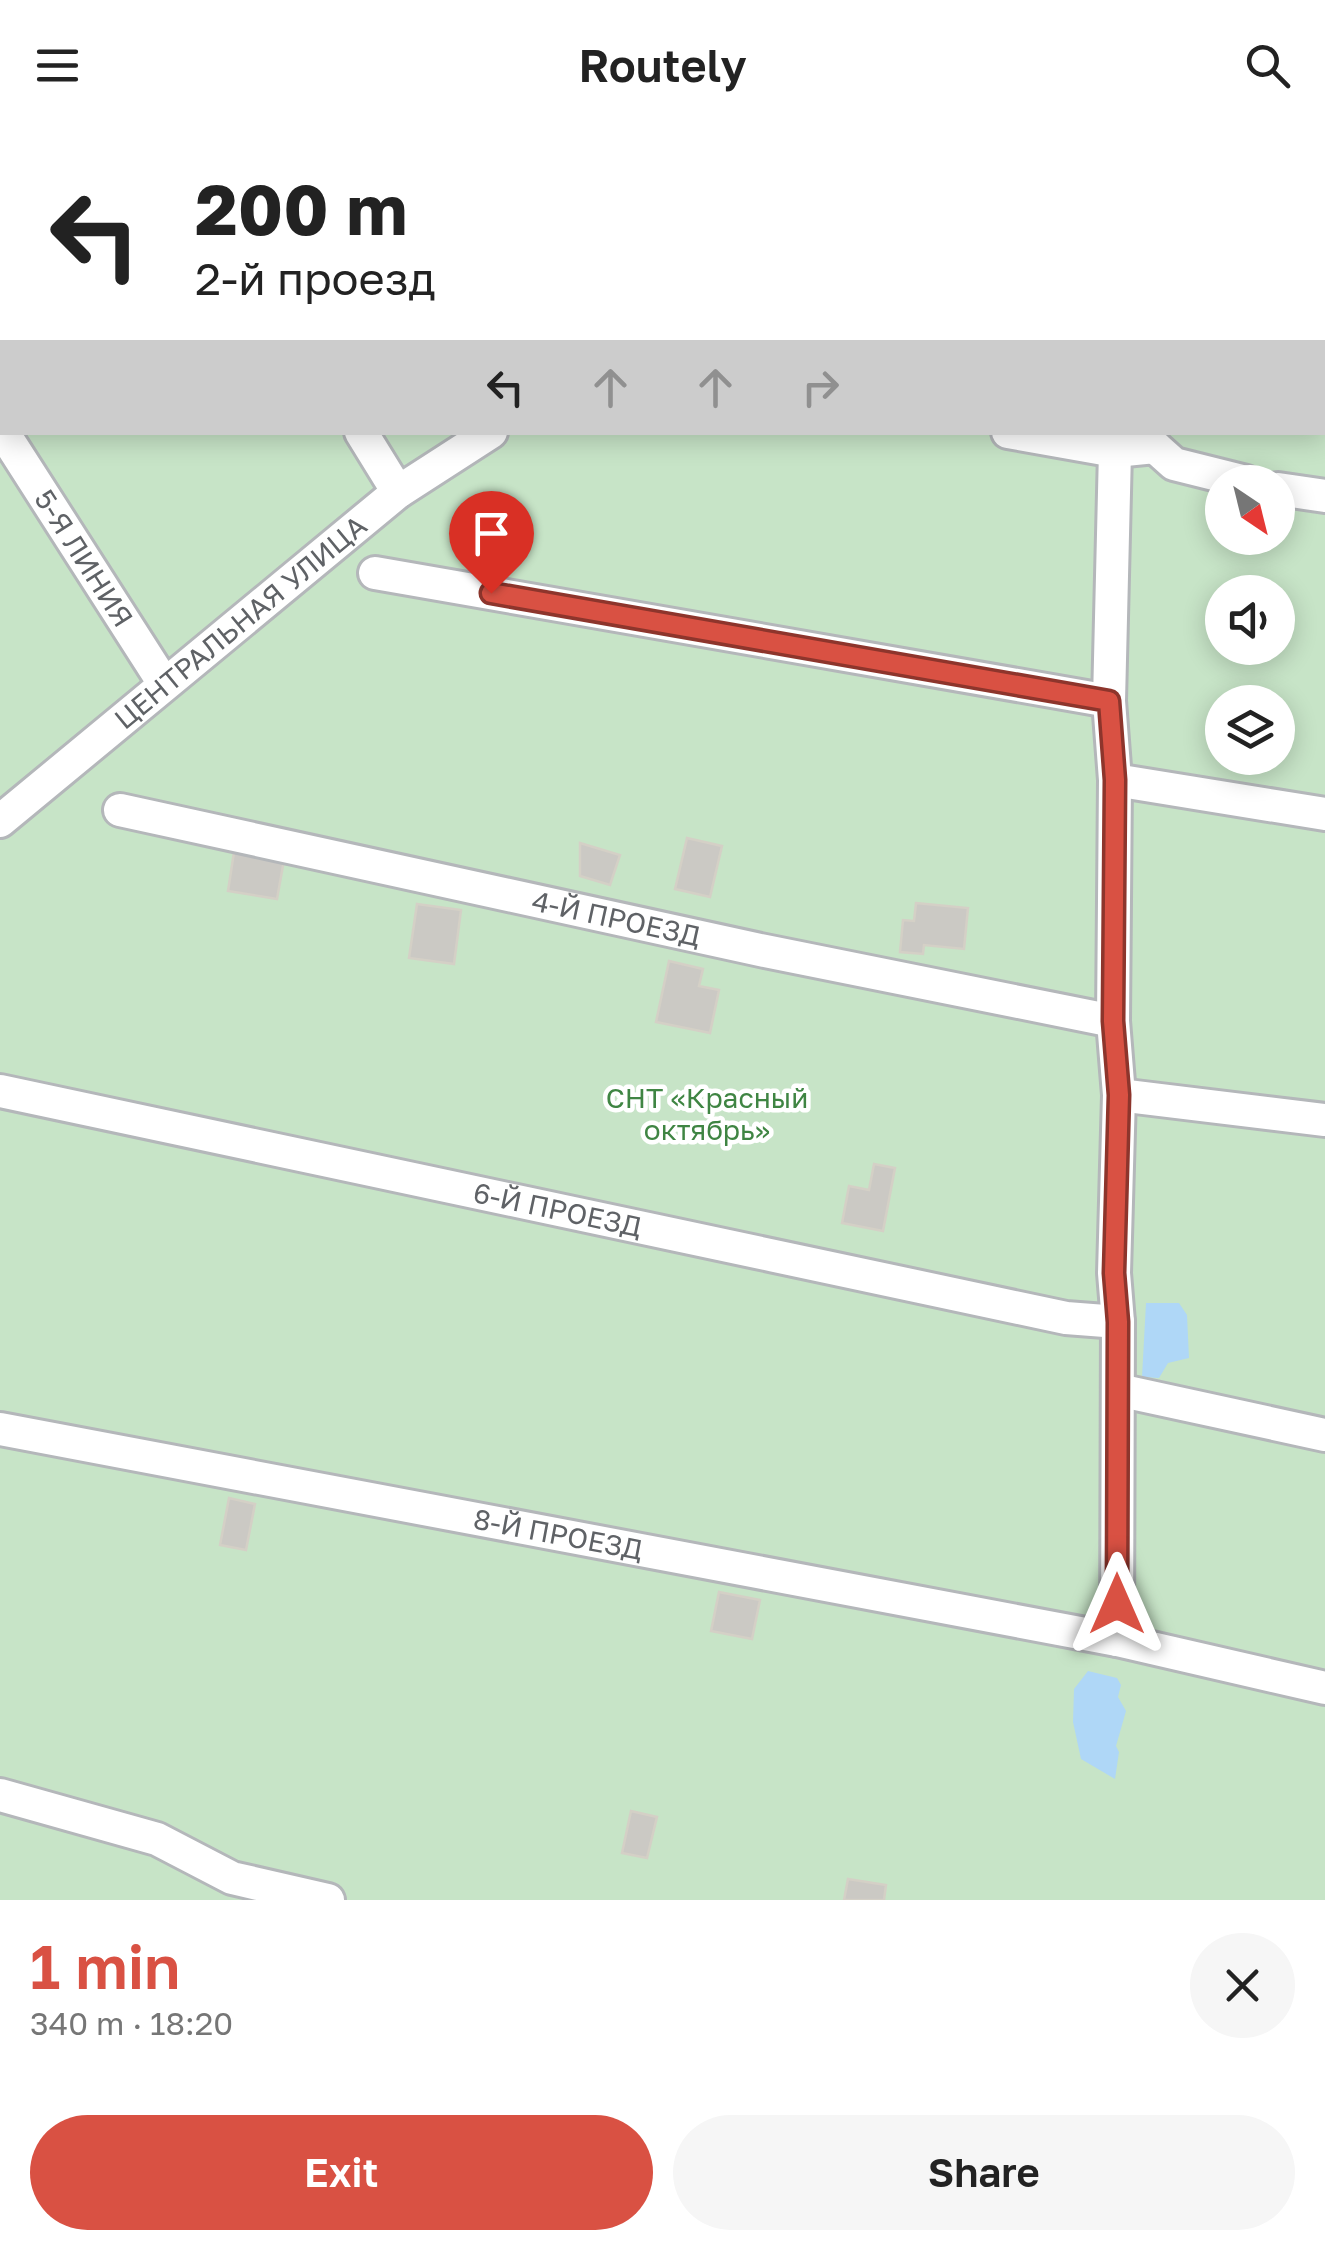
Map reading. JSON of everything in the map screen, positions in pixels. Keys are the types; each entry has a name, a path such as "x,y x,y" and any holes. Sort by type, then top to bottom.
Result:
{"street":[{"name":"5-Я ЛИНИЯ","path":"5,435 163,682"},
{"path":"363,435 398,492"},
{"name":"ЦЕНТРАЛЬНАЯ УЛИЦА","path":"0,821 163,682 398,492 486,435"},
{"path":"1025,435 1115,451 1159,440 1174,464 1205,472"},
{"path":"1115,451 1109,701 1115,780 1113,1021 1119,1095 1114,1273 1118,1322 1117,1640"},
{"path":"1295,491 1325,496"},
{"path":"375,573 1109,701"},
{"path":"1115,780 1325,814"},
{"name":"4-Й ПРОЕЗД","path":"120,810 746,947 1113,1021"},
{"name":"6-Й ПРОЕЗД","path":"0,1090 1066,1318 1118,1322"},
{"path":"1119,1095 1325,1120"},
{"path":"1118,1390 1325,1435"},
{"name":"8-Й ПРОЕЗД","path":"0,1429 1117,1640 1325,1688"},
{"path":"0,1795 158,1839 232,1878 328,1900"}],"green space":[{"name":"СНТ «Красный октябрь»","path":"0,435 1325,435 1325,1900 0,1900"}],"water":[{"path":"1146,1303 1179,1303 1187,1315 1189,1358 1168,1363 1159,1378 1142,1377"},
{"path":"1088,1671 1117,1678 1121,1685 1118,1697 1126,1711 1116,1746 1119,1752 1115,1779 1081,1759 1073,1722 1074,1689"}],"building":[{"path":"687,838 722,846 710,897 675,889"},
{"path":"580,843 620,855 610,885 580,876"},
{"path":"234,852 284,860 277,899 228,891"},
{"path":"916,903 968,908 964,949 924,945 923,954 900,952 903,920 914,921"},
{"path":"417,904 461,910 454,964 409,958"},
{"path":"669,961 703,969 699,986 719,990 710,1033 656,1022"},
{"path":"874,1164 895,1168 883,1231 842,1223 849,1186 869,1190"},
{"path":"229,1498 255,1504 246,1550 220,1545"},
{"path":"719,1592 760,1600 752,1639 711,1631"},
{"path":"631,1811 657,1817 647,1858 622,1853"},
{"path":"848,1879 886,1885 884,1900 844,1900"}],"route":[{"path":"491,593 1109,701 1115,780 1113,1021 1119,1095 1114,1273 1118,1322 1117,1604"}]}
